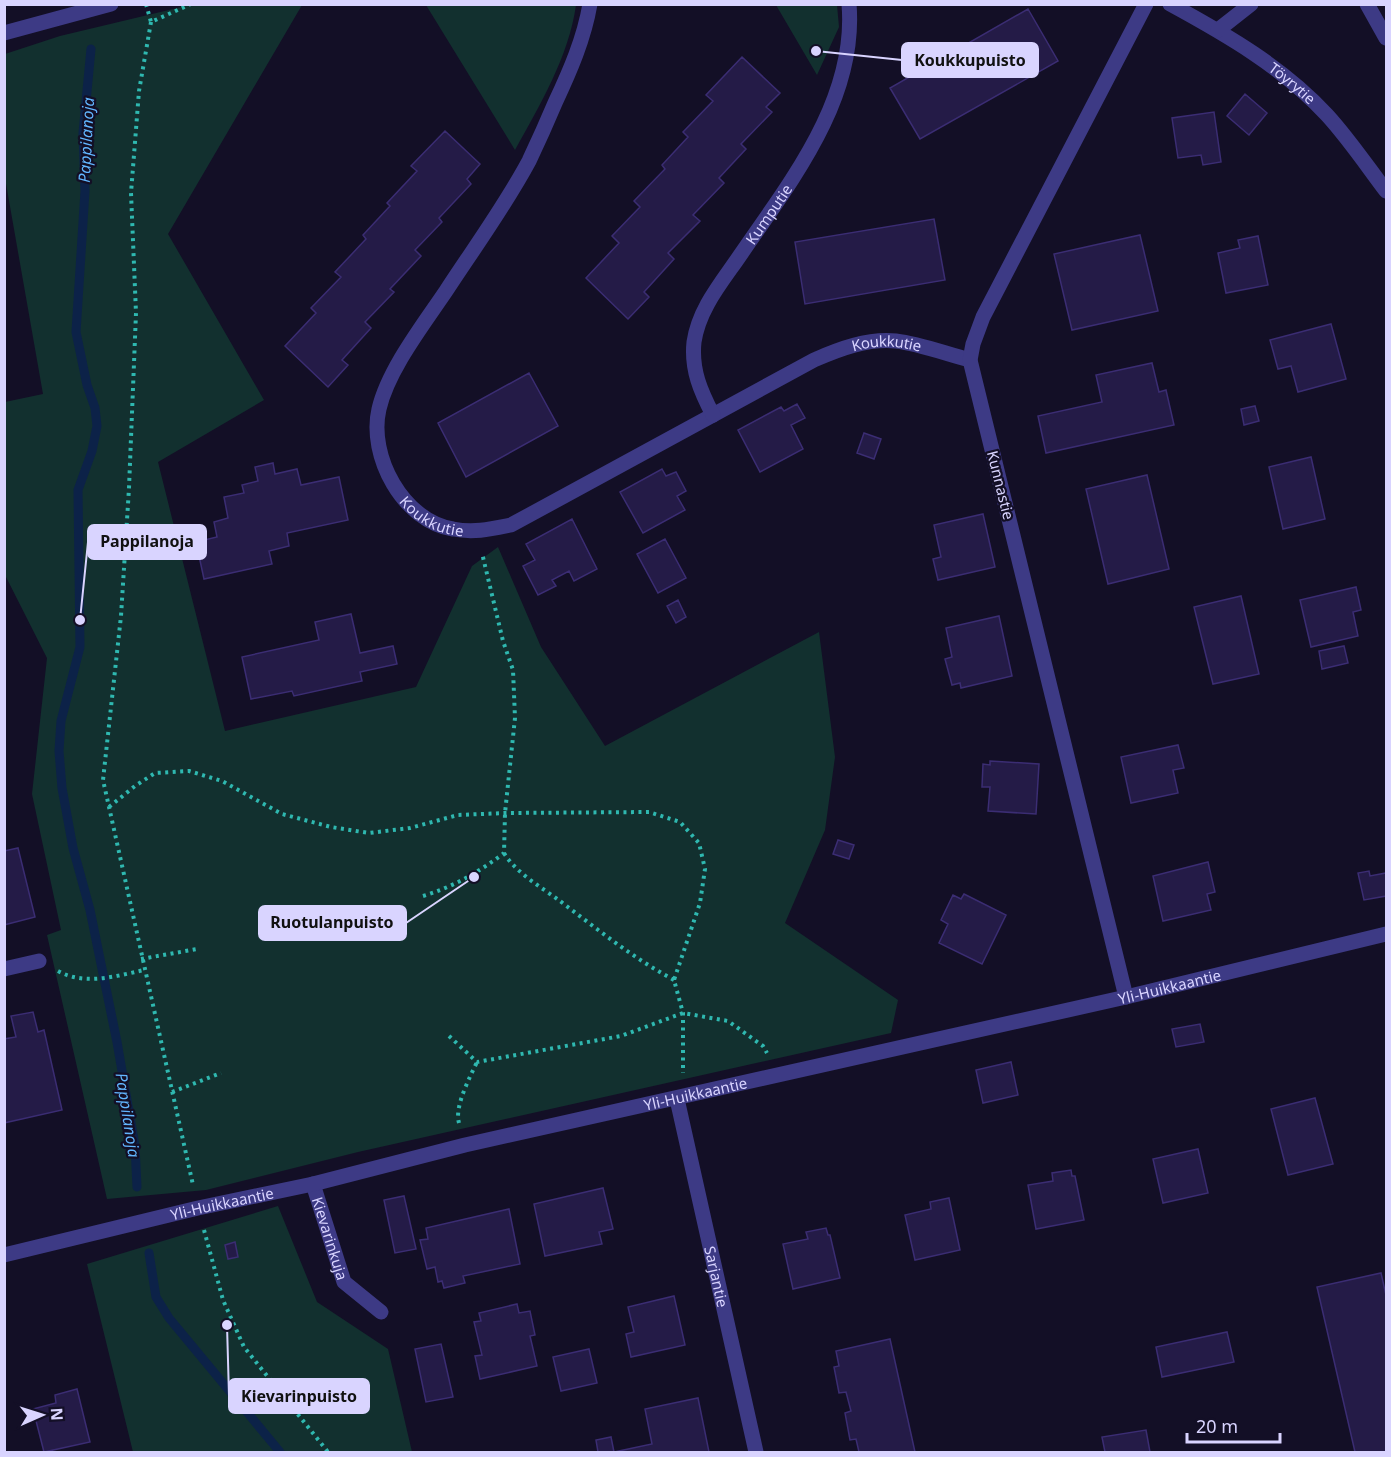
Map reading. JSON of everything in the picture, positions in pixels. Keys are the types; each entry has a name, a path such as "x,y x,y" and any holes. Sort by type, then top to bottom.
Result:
{"street":[{"path":"4,33 111,4"},
{"name":"Koukkutie","path":"590,4 586,26 576,55 529,160 411,344 388,383 379,408 377,427 379,447 386,471 414,510 432,522 451,529 481,532 511,525 814,360 842,349 868,343 895,341 969,360"},
{"name":"Kumputie","path":"713,415 699,389 693,364 694,342 700,319 712,295 782,195 823,126 846,56 850,19 849,4"},
{"path":"969,360 983,317 1146,4"},
{"name":"Töyrytie","path":"1170,4 1218,30 1260,57 1284,76 1326,114 1386,191"},
{"path":"1218,30 1251,4"},
{"path":"1367,4 1386,39"},
{"name":"Kunnastie","path":"969,360 1126,997"},
{"name":"Yli-Huikkaantie","path":"4,1255 198,1208 313,1184 465,1145 1126,997 1386,934"},
{"path":"4,969 39,961"},
{"name":"Sarjantie","path":"682,1098 756,1452"},
{"name":"Kievarinkuja","path":"313,1184 344,1282 381,1312"}],"path":[{"path":"146,4 151,22 139,91 132,193 136,313 121,616 103,780 198,1208 223,1300 244,1347 328,1452"},
{"path":"151,22 191,4"},
{"path":"481,532 482,560 513,670 515,718 505,813 504,853 518,870 632,956 674,981"},
{"path":"109,807 155,773 189,771 222,781 282,814 331,827 369,833 410,828 458,815 505,813 649,812 680,822 699,843 705,869 700,903 674,981 682,1013 682,1098"},
{"path":"423,896 444,890 471,876 504,853"},
{"path":"141,959 197,949"},
{"path":"39,961 68,976 90,980 144,970"},
{"path":"477,1062 621,1036 682,1013 728,1021 763,1046 780,1075"},
{"path":"449,1036 477,1062"},
{"path":"465,1145 457,1118 463,1093 477,1062"},
{"path":"172,1092 221,1073"}],"green space":[{"path":"194,4 302,5 168,234 264,400 158,462 225,731 416,687 472,566 498,547 541,647 605,746 819,632 835,757 825,830 785,923 898,1000 891,1033 358,1152 206,1190 107,1199 47,935 61,930 32,794 47,658 5,575 5,402 43,394 5,178 5,54 60,36"},
{"path":"426,5 576,5 560,61 515,150"},
{"path":"776,5 837,5 839,27 817,75"},
{"path":"278,1206 317,1302 388,1349 412,1452 133,1452 87,1264"}],"building":[{"path":"1028,9 1058,61 920,139 890,88"},
{"path":"742,57 780,93 766,107 772,112 741,144 746,149 719,178 724,183 693,215 700,221 668,253 674,259 644,292 649,297 628,319 586,278 619,243 612,236 640,207 634,201 665,169 662,165 688,137 683,132 713,101 706,95"},
{"path":"1245,94 1267,113 1249,135 1227,116"},
{"path":"1214,112 1221,162 1203,165 1201,155 1178,158 1172,118"},
{"path":"445,131 480,164 467,179 471,184 439,218 442,222 415,250 421,256 390,289 394,292 365,322 371,328 342,360 348,365 328,387 285,346 316,313 311,308 341,277 335,272 366,239 363,235 390,206 387,203 417,171 411,166"},
{"path":"934,219 945,280 805,304 795,242"},
{"path":"1140,235 1158,311 1072,330 1054,254"},
{"path":"1258,236 1268,285 1226,293 1218,253 1240,248 1238,240"},
{"path":"1331,324 1346,379 1298,392 1291,366 1278,369 1270,340"},
{"path":"1152,363 1159,392 1166,390 1174,425 1046,453 1038,416 1102,402 1096,375"},
{"path":"529,373 558,426 466,477 438,423"},
{"path":"797,404 805,418 791,425 803,449 760,472 738,430 781,407 784,411"},
{"path":"1255,406 1259,421 1244,425 1241,409"},
{"path":"864,433 881,439 874,459 857,453"},
{"path":"1311,457 1325,519 1283,529 1269,467"},
{"path":"273,463 275,474 297,469 301,485 339,477 348,520 287,533 289,546 269,551 272,564 204,579 196,542 217,537 214,522 228,518 224,497 244,493 242,485 258,481 255,467"},
{"path":"662,469 666,476 676,472 686,491 677,496 685,510 643,533 620,492"},
{"path":"1147,475 1169,569 1108,584 1086,489"},
{"path":"983,514 995,567 938,580 933,559 941,557 934,525"},
{"path":"572,519 597,569 574,581 569,571 552,580 556,586 538,595 523,566 535,560 526,544"},
{"path":"665,539 686,578 658,593 637,554"},
{"path":"1356,587 1361,610 1353,612 1358,636 1311,647 1300,600"},
{"path":"1241,596 1259,674 1213,684 1194,607"},
{"path":"678,600 686,617 676,623 667,606"},
{"path":"351,614 360,653 393,646 397,664 360,672 362,681 294,696 292,691 251,699 242,657 319,640 315,622"},
{"path":"999,616 1012,676 961,688 960,683 952,685 945,659 952,657 946,628"},
{"path":"1344,646 1348,663 1322,669 1319,651"},
{"path":"1178,745 1184,768 1173,770 1178,793 1131,803 1121,757"},
{"path":"990,761 1039,764 1036,814 988,811 990,787 982,787 983,764 990,765"},
{"path":"838,840 854,845 849,859 833,854"},
{"path":"18,848 35,917 4,925 4,851"},
{"path":"1208,862 1215,892 1207,894 1211,910 1163,921 1153,876"},
{"path":"1369,871 1370,876 1386,873 1386,896 1364,900 1358,873"},
{"path":"964,894 1006,915 982,964 939,943 948,924 941,920 953,895 961,899"},
{"path":"33,1012 38,1032 44,1030 62,1110 4,1123 4,1039 16,1037 11,1016"},
{"path":"1200,1024 1204,1042 1176,1047 1172,1029"},
{"path":"1011,1062 1018,1095 983,1103 976,1070"},
{"path":"1315,1098 1333,1164 1288,1175 1271,1109"},
{"path":"1198,1149 1208,1193 1163,1203 1153,1159"},
{"path":"1071,1170 1072,1176 1075,1176 1084,1220 1036,1229 1028,1185 1053,1181 1052,1173"},
{"path":"603,1188 613,1229 599,1232 602,1244 545,1256 534,1204"},
{"path":"404,1196 416,1249 395,1253 384,1200"},
{"path":"949,1198 960,1250 915,1260 905,1215 931,1209 930,1202"},
{"path":"509,1209 520,1264 463,1276 465,1283 444,1288 442,1281 438,1282 435,1267 427,1269 420,1240 428,1239 426,1228"},
{"path":"826,1228 830,1235 840,1278 793,1289 783,1244 808,1239 806,1232"},
{"path":"235,1242 238,1257 228,1259 225,1245"},
{"path":"1381,1273 1386,1295 1386,1452 1355,1452 1317,1287"},
{"path":"674,1296 685,1345 631,1357 626,1334 634,1332 628,1307"},
{"path":"517,1304 519,1313 530,1311 535,1335 530,1336 537,1366 480,1379 475,1356 482,1355 474,1322 481,1321 479,1313"},
{"path":"1227,1332 1234,1362 1162,1377 1156,1347"},
{"path":"890,1339 915,1452 859,1452 856,1439 850,1440 845,1413 851,1411 846,1392 839,1393 834,1367 839,1366 836,1351"},
{"path":"441,1344 453,1397 426,1402 415,1349"},
{"path":"589,1349 597,1383 561,1391 553,1357"},
{"path":"77,1389 90,1442 44,1452 33,1409 56,1403 55,1395"},
{"path":"698,1398 709,1452 614,1452 652,1444 645,1409"},
{"path":"1146,1430 1150,1452 1105,1452 1102,1437"},
{"path":"611,1437 614,1452 598,1452 596,1440"}],"waterway":[{"name":"Pappilanoja","path":"91,49 83,133 85,191 76,332 87,385 95,408 97,426 92,451 78,490 80,647 61,721 59,751 62,788 73,848 90,910 117,1042 135,1146 137,1187"},
{"name":"Pappilanoja","path":"149,1253 156,1297 169,1318 280,1452"}],"place":[{"name":"Koukkupuisto","path":"816,51"},
{"name":"Pappilanoja","path":"80,620"},
{"name":"Ruotulanpuisto","path":"474,877"},
{"name":"Kievarinpuisto","path":"227,1325"}]}
